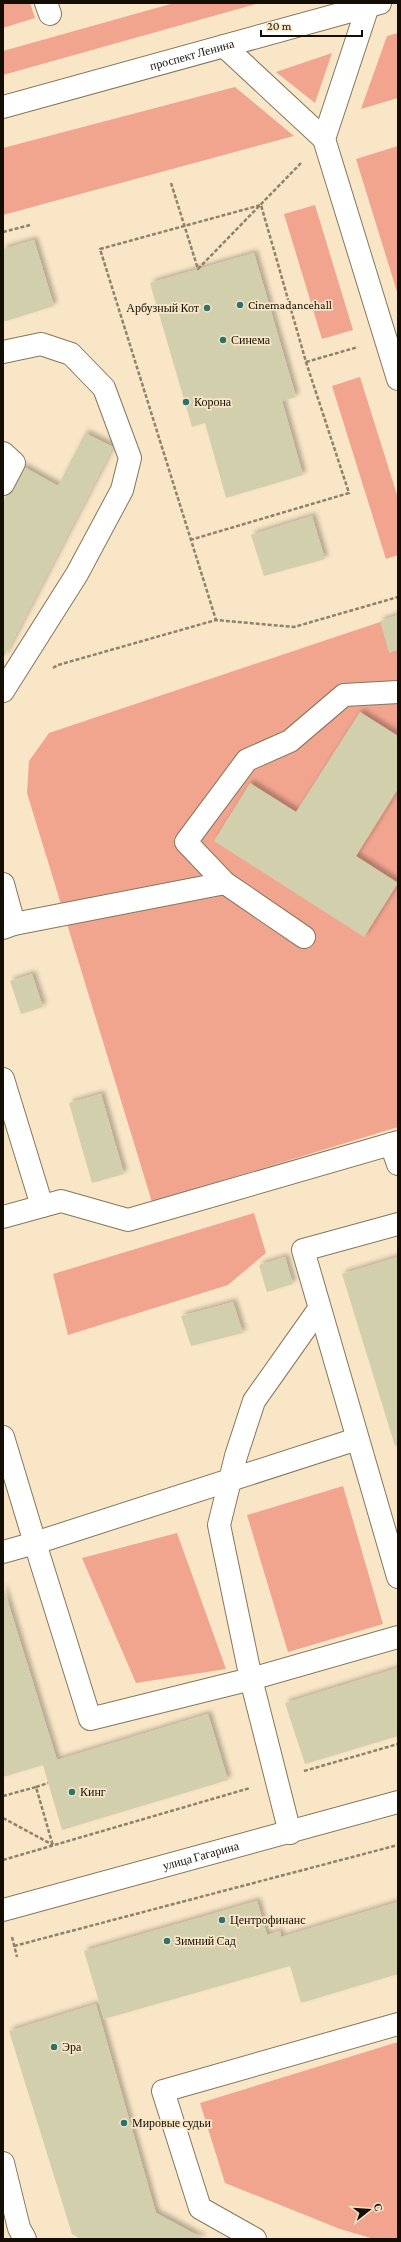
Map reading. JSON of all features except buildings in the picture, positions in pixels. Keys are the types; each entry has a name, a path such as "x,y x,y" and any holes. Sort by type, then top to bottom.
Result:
{"main road":[{"name":"проспект Ленина","path":"3,107 374,5"},
{"path":"324,139 374,5"},
{"path":"224,46 324,139 398,379"},
{"path":"3,352 41,344 71,354 104,388 130,458 122,490 77,574 3,691"},
{"path":"3,453 14,464 3,484"},
{"path":"304,937 225,883 186,842 247,760 290,741 344,695 398,692"},
{"path":"3,884 9,926 225,883"},
{"path":"3,1080 42,1206"},
{"path":"3,1216 61,1202 128,1220 395,1143 398,1164"},
{"path":"398,1224 303,1250 398,1577"},
{"path":"290,1833 252,1679 219,1525 236,1456 254,1401 319,1309"},
{"path":"3,1437 90,1719 252,1679 398,1637"},
{"path":"3,1552 35,1543 357,1438"},
{"name":"улица Гагарина","path":"3,1910 290,1833 398,1802"},
{"path":"255,2239 200,2208 163,2091 398,2024"},
{"path":"3,2163 19,2228 25,2239"}],"path":[{"path":"171,183 198,269 324,139"},
{"path":"216,620 100,248 261,205"},
{"path":"190,540 349,493 306,362 261,205"},
{"path":"3,232 30,225"},
{"path":"306,362 386,340"},
{"path":"52,669 58,665 216,620 294,627 398,597"},
{"path":"3,1860 398,1744"},
{"path":"3,1796 48,1783"},
{"path":"36,1787 53,1846"},
{"path":"3,1818 53,1846"},
{"path":"14,1946 398,1845"}],"shaded area":[{"path":"3,3 30,3 35,18 3,28"},
{"path":"174,3 260,3 3,75 3,51"},
{"path":"398,33 398,98 361,109 387,36"},
{"path":"332,53 315,103 276,72"},
{"path":"235,87 294,136 3,215 3,148"},
{"path":"398,146 398,295 356,159"},
{"path":"315,205 353,330 322,339 284,214"},
{"path":"360,377 398,498 398,555 386,559 332,386"},
{"path":"398,616 398,1127 152,1202 27,793 29,761 49,733"},
{"path":"254,1213 266,1253 228,1285 68,1335 53,1274"},
{"path":"343,1486 383,1624 288,1652 247,1515"},
{"path":"177,1533 226,1669 136,1683 82,1558"},
{"path":"398,2042 398,2239 374,2239 340,2229 225,2183 200,2103"}],"place":[{"name":"Cinemadancehall","path":"240,305"},
{"name":"Арбузный Кот","path":"207,308"},
{"name":"Синема","path":"223,340"},
{"name":"Корона","path":"186,402"},
{"name":"Кинг","path":"72,1792"},
{"name":"Центрофинанс","path":"222,1920"},
{"name":"Зимний Сад","path":"167,1941"},
{"name":"Эра","path":"54,2047"},
{"name":"Мировые судьи","path":"124,2123"}]}
